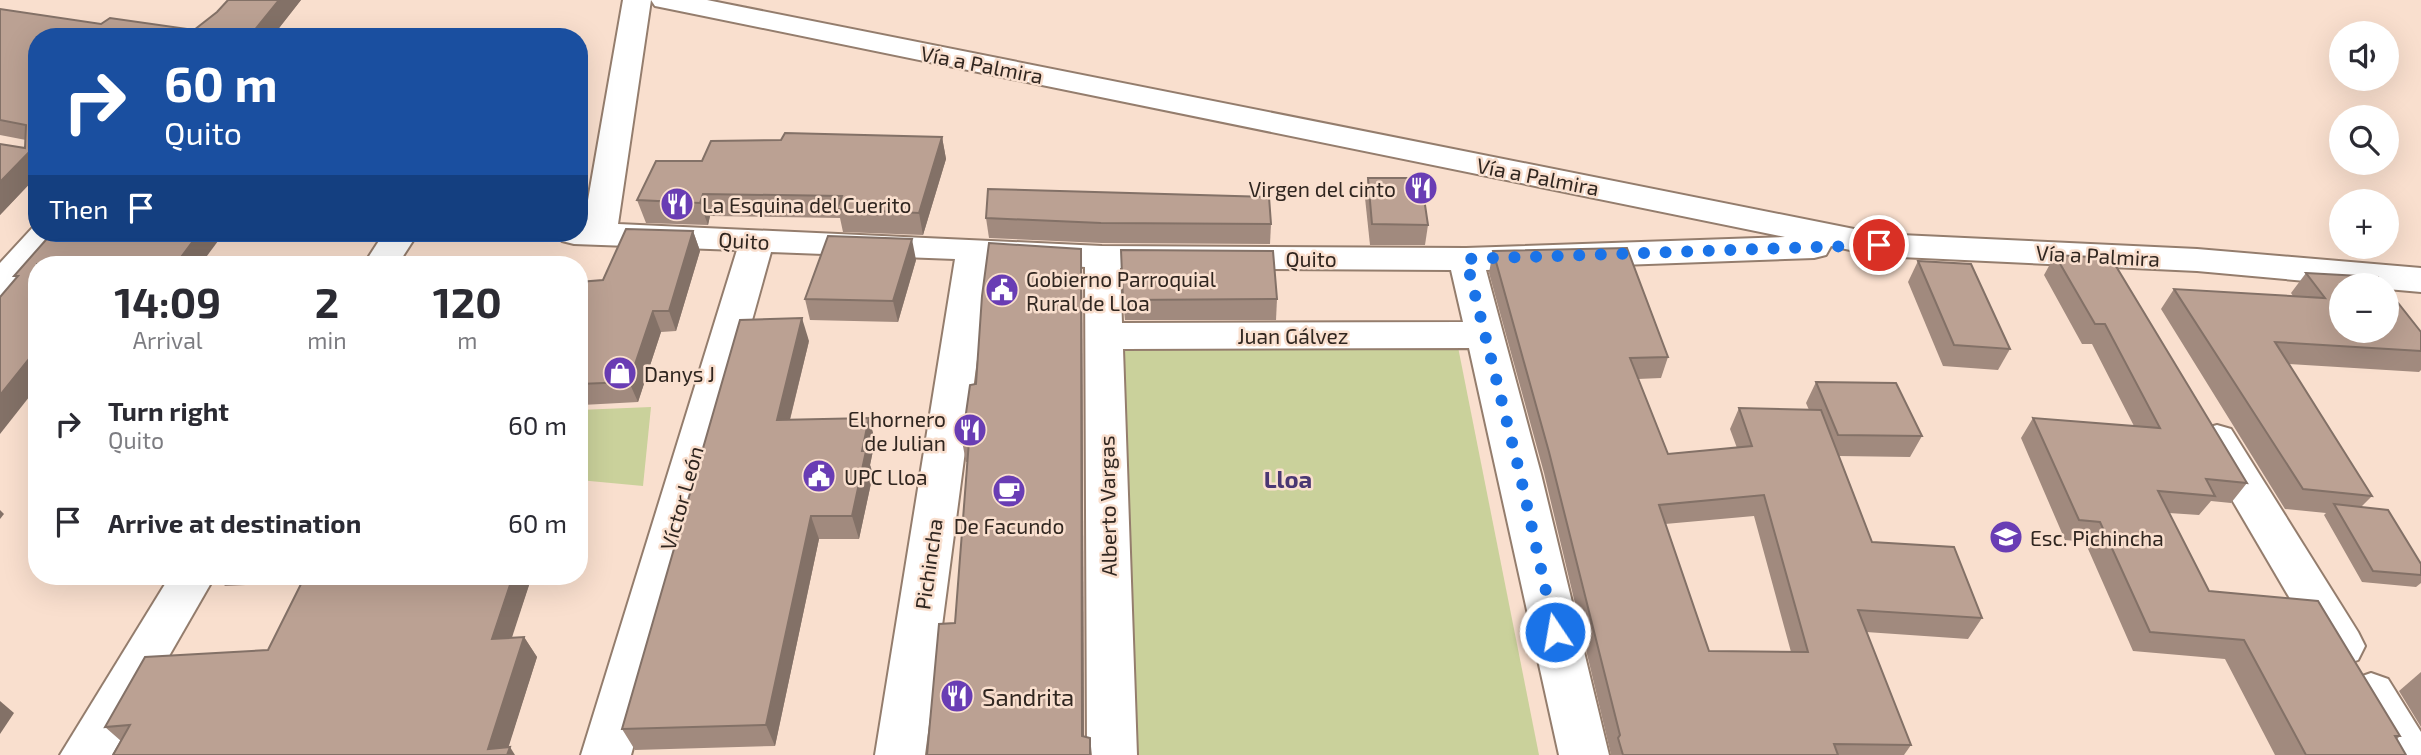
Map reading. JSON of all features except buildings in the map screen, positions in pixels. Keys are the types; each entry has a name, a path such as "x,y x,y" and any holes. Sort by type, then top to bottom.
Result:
{"street":[{"path":"588,228 637,0"},
{"name":"Vía a Palmira","path":"665,0 1879,245 2106,255 2421,279"},
{"name":"Quito","path":"588,233 1102,257 1466,259 1879,245"},
{"name":"Víctor León","path":"606,755 757,241"},
{"path":"0,285 39,242"},
{"name":"Pichincha","path":"900,755 974,249"},
{"path":"2106,255 2128,291"},
{"name":"Alberto Vargas","path":"1102,257 1112,755"},
{"path":"1466,259 1520,474 1584,755"},
{"name":"Juan Gálvez","path":"1104,336 1483,335"},
{"path":"2199,410 2408,755"},
{"path":"85,755 188,585"}],"green space":[{"path":"1112,343 1458,347 1539,755 1130,755"},
{"path":"651,407 643,486 588,481 588,410"}],"place":[{"name":"Virgen del cinto","path":"1421,188"},
{"name":"La Esquina del Cuerito","path":"677,204"},
{"name":"Gobierno Parroquial Rural de Lloa","path":"1002,290"},
{"name":"Danys J","path":"620,373"},
{"name":"El hornero de Julian","path":"970,430"},
{"name":"UPC Lloa","path":"819,476"},
{"name":"De Facundo","path":"1009,491"},
{"name":"Esc. Pichincha","path":"2006,537"},
{"name":"Sandrita","path":"957,696"}],"district":[{"name":"Lloa","path":"1288,478"}],"route":[{"path":"1555,632 1520,474 1466,259 1879,245"}]}
